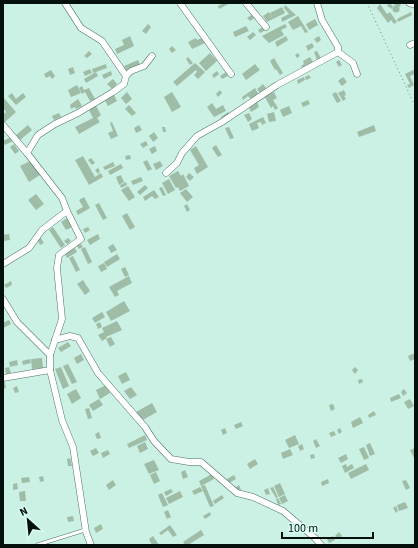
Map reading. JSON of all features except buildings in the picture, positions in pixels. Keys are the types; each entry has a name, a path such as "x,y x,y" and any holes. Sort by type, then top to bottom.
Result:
{"street":[{"path":"65,3 81,28 102,41 126,76"},
{"path":"180,3 232,74"},
{"path":"246,3 266,27"},
{"path":"317,3 322,20 338,48 338,52 353,63 357,74"},
{"path":"409,3 415,5"},
{"path":"166,173 177,163 182,154 197,136 222,122 277,85 338,52"},
{"path":"27,153 38,135 113,92 124,84 126,76 131,71 144,66 152,56"},
{"path":"3,124 62,198 81,239 59,255 57,268 62,319 50,355 50,370 62,420 73,447 85,529 91,545"},
{"path":"3,264 29,248 42,230 67,211"},
{"path":"3,299 17,322 50,355"},
{"path":"55,340 70,336 78,338 98,373 145,427 154,441 171,459 200,462 237,493 253,497 283,510 321,545"},
{"path":"3,378 50,370"}],"lane":[{"path":"37,545 85,529"}],"path":[{"path":"367,3 415,106"}]}
